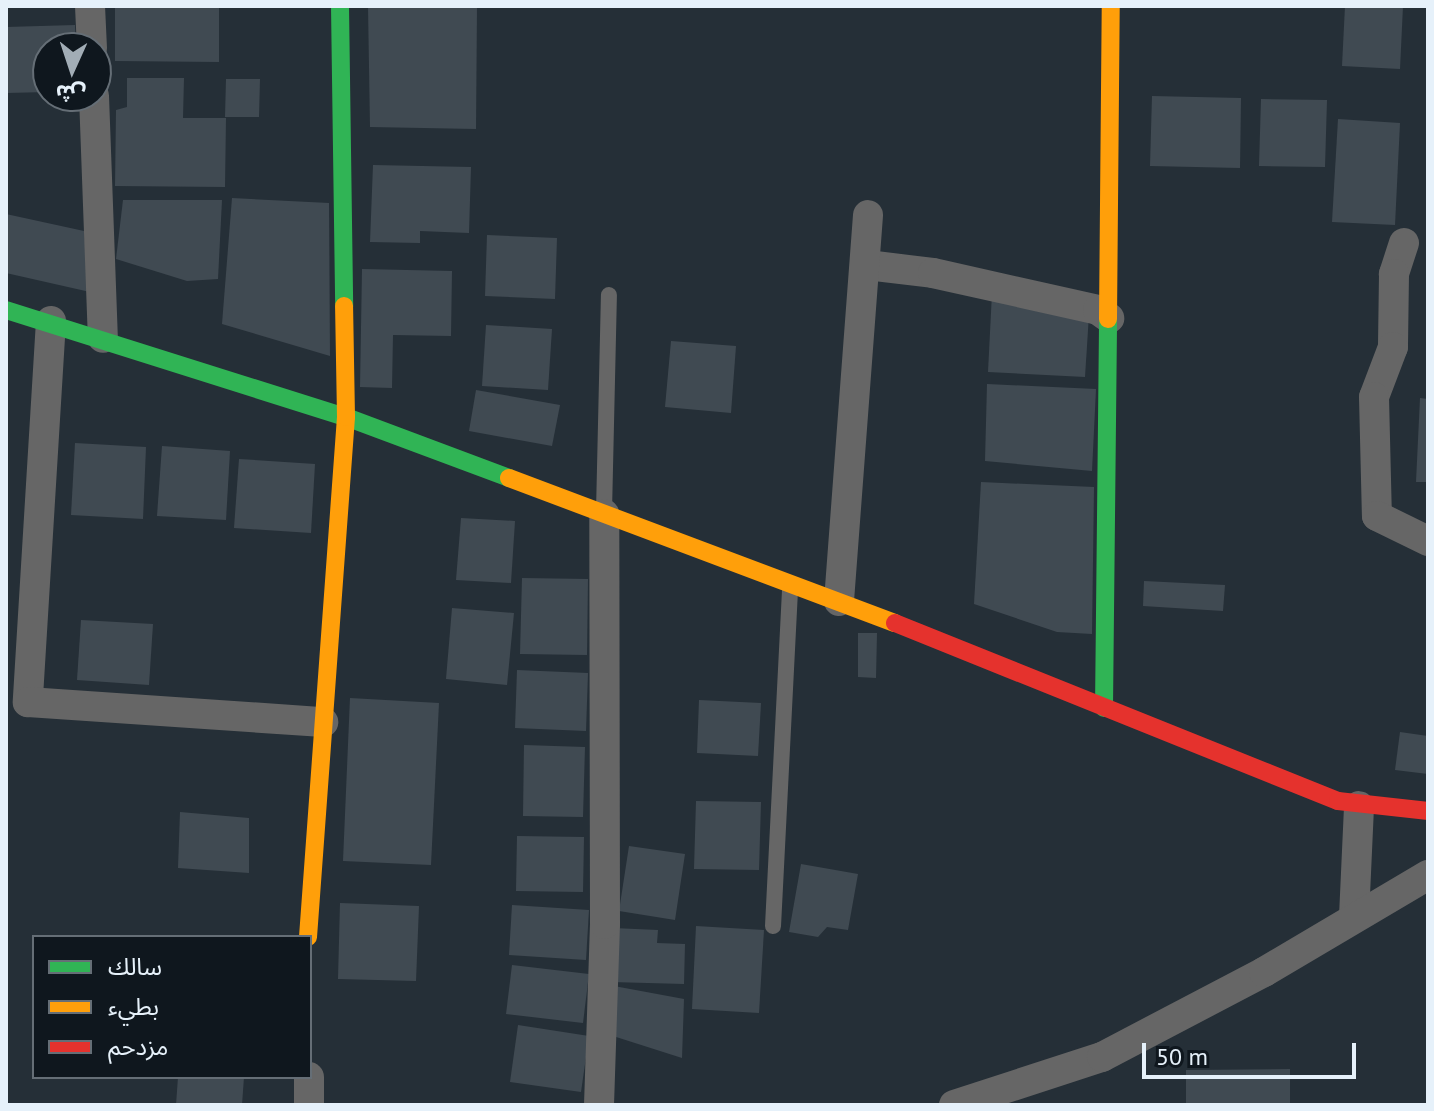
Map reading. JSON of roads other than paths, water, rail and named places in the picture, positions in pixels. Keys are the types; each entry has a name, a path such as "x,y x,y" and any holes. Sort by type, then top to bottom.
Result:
{"street":[{"path":"90,6 91,32"},
{"path":"308,935 346,417 340,6"},
{"path":"1104,708 1111,6"},
{"path":"95,112 103,338"},
{"path":"839,601 867,265 868,215"},
{"path":"1404,243 1394,274 1393,347 1374,397 1377,516 1428,541"},
{"path":"867,265 933,273 1098,310 1109,318"},
{"path":"6,310 51,321 346,417 839,601 1359,806 1428,811"},
{"path":"51,321 28,702 323,722"},
{"path":"599,1105 605,924 604,514"},
{"path":"1354,917 1359,806"},
{"path":"954,1105 1102,1057 1264,972 1428,875"},
{"path":"309,1079 309,1105"}],"lane":[{"path":"604,514 609,295"},
{"path":"773,926 791,583"}]}
